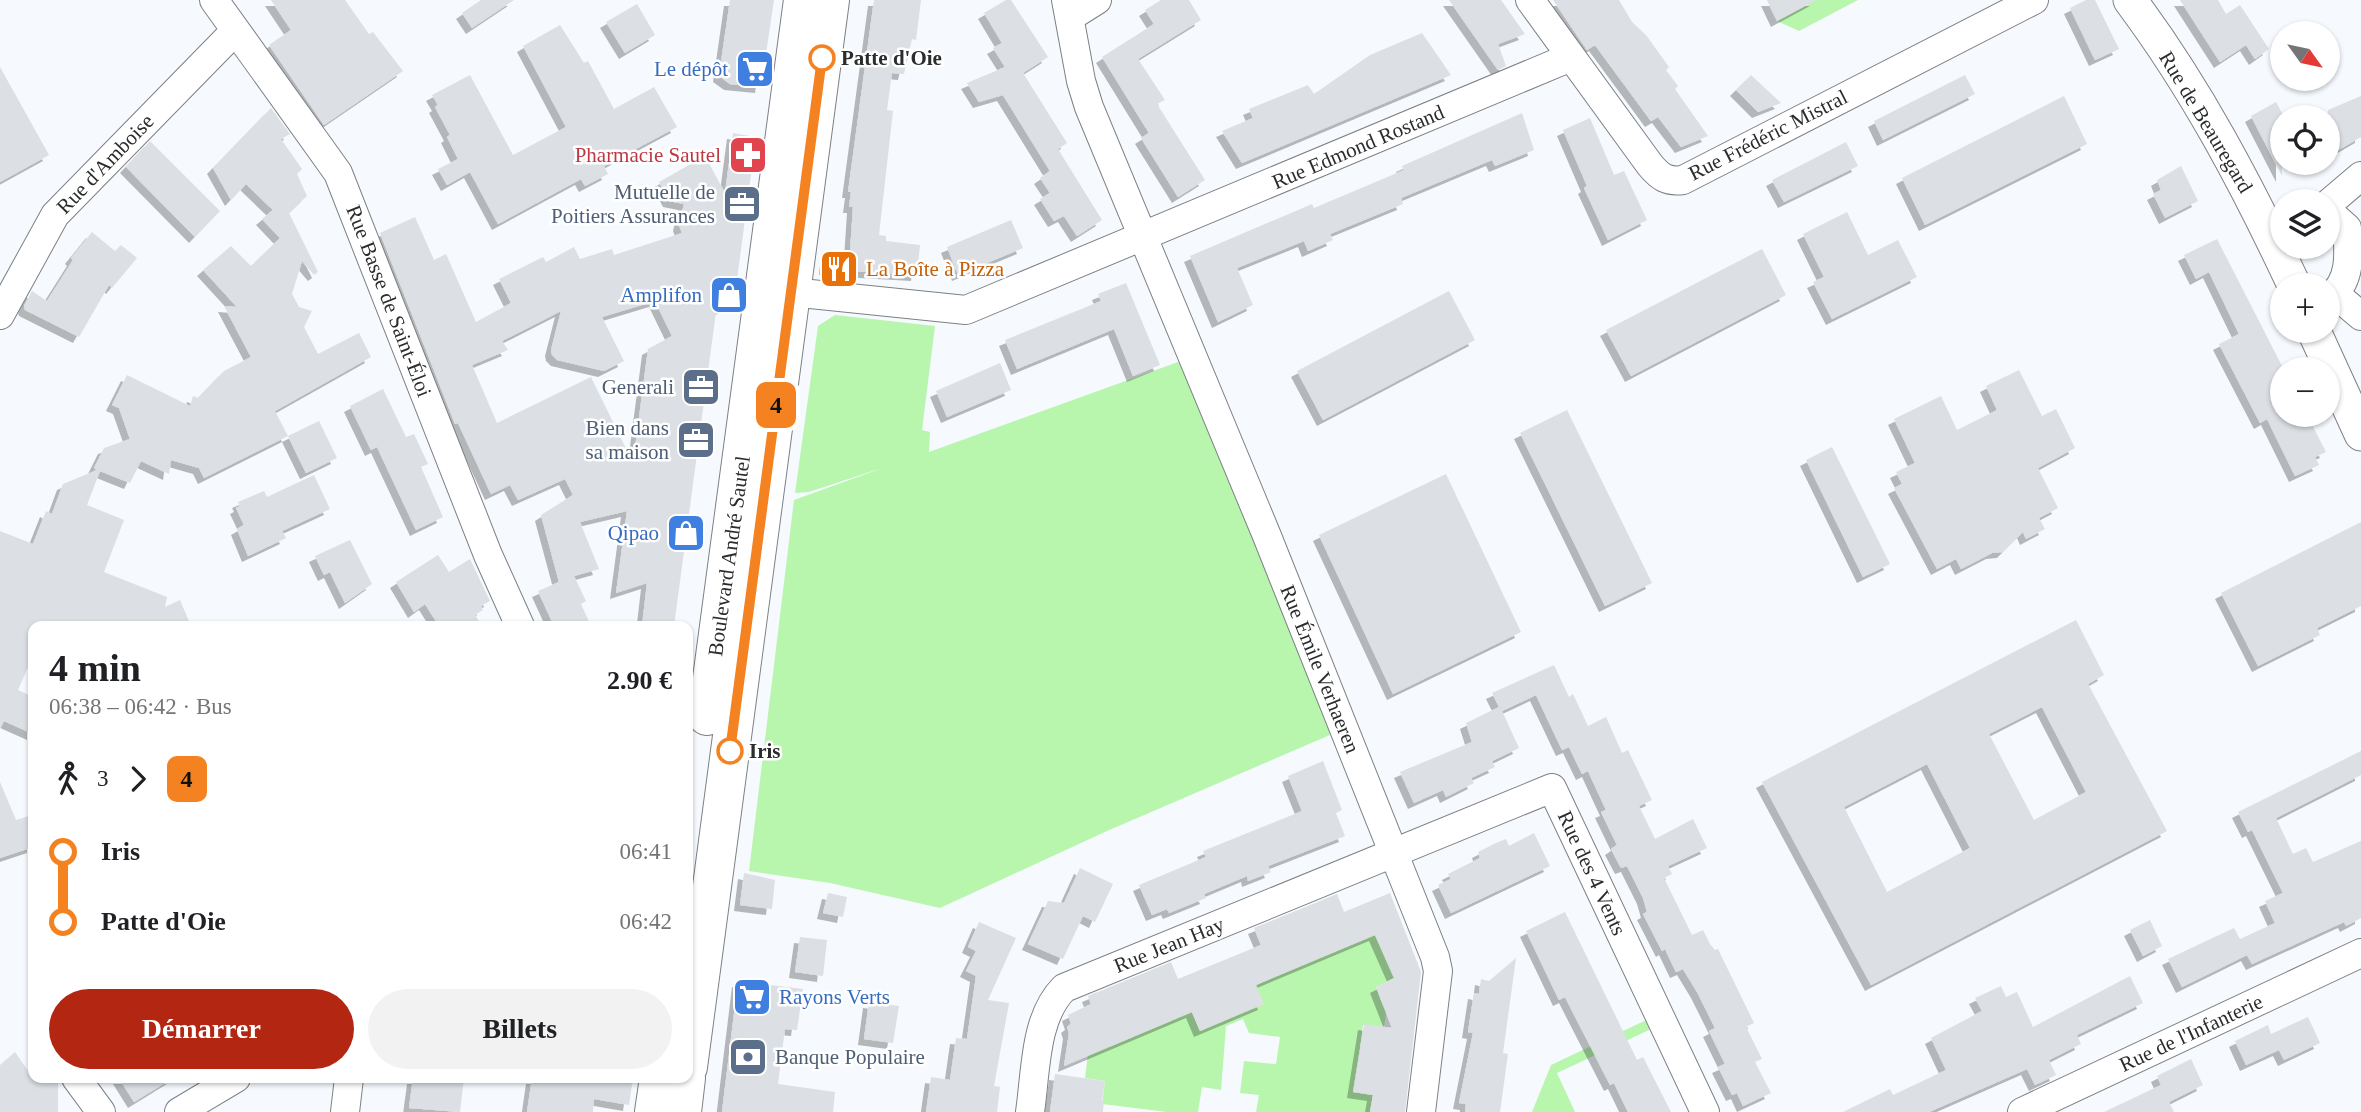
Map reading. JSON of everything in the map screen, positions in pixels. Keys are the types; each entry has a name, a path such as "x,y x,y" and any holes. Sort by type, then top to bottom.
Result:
{"main road":[{"name":"Boulevard André Sautel","path":"693,825 803,0"},
{"name":"Boulevard André Sautel","path":"693,1030 830,0"},
{"path":"654,1112 658,1083"},
{"path":"682,1112 685,1083"}],"street":[{"name":"Rue Basse de Saint-Éloi","path":"214,0 338,173 488,555 518,621"},
{"path":"1068,8 1097,0"},
{"name":"Rue Frédéric Mistral","path":"1530,0 1659,176 1672,182 1683,180 2034,0"},
{"name":"Rue de Beauregard","path":"2130,0 2197,97 2270,211"},
{"name":"Rue Émile Verhaeren","path":"1068,8 1085,94 1395,853 1438,971 1421,1112"},
{"name":"Rue d'Amboise","path":"0,315 55,215 235,31"},
{"name":"Rue Edmond Rostand","path":"792,292 967,310 1571,57"},
{"path":"2340,194 2361,176"},
{"path":"2340,285 2355,266 2345,221"},
{"path":"2340,302 2361,316"},
{"path":"2319,343 2361,434"},
{"name":"Rue des 4 Vents","path":"1395,853 1552,788 1705,1112"},
{"name":"Rue Jean Hay","path":"1030,1112 1044,1021 1051,1001 1064,988 1395,853"},
{"name":"Rue de l'Infanterie","path":"2022,1112 2361,953"},
{"path":"80,1083 101,1112"},
{"path":"179,1112 228,1083"},
{"path":"345,1112 348,1083"}],"green space":[{"path":"1808,0 1858,0 1799,31 1777,21 1809,4"},
{"path":"835,315 935,326 922,430 930,432 929,452 1192,357 1344,729 1107,831 940,908 830,883 749,871 794,500 885,467 809,492 795,493 818,326"},
{"path":"1375,935 1395,978 1376,987 1383,1006 1387,1007 1384,1027 1363,1025 1360,1047 1379,1050 1353,1092 1373,1095 1370,1112 1256,1112 1259,1095 1240,1093 1244,1061 1276,1064 1280,1037 1249,1033 1243,1019 1226,1026 1221,1090 1202,1087 1198,1112 1167,1112 1102,1104 1105,1081 1085,1078 1089,1045 1109,1047 1171,1021 1183,993 1200,1031 1220,1022 1256,985"},
{"path":"1659,1014 1664,1023 1557,1073 1575,1112 1532,1112 1551,1065"}],"building":[{"path":"271,0 345,0 369,34 373,32 403,71 324,125 269,45 291,30"},
{"path":"481,0 514,0 472,28 462,13"},
{"path":"730,0 774,0 761,87 730,84 719,76"},
{"path":"874,0 921,0 916,40 912,39 904,74 892,73 887,110 893,111 879,235 886,236 886,241 920,245 917,275 848,271 847,281 832,280 825,268 827,251 850,252 853,207 849,207 851,192 848,192"},
{"path":"1006,0 1011,0 1048,57 1023,73 1067,143 1058,149 1102,220 1077,236 1064,216 1054,221 1040,199 1050,193 1040,178 1050,171 1003,95 979,102 967,83 1005,67 993,48 1002,43 984,13"},
{"path":"1161,0 1189,0 1201,20 1138,59 1165,100 1157,104 1205,180 1178,197 1141,138 1149,133 1102,57 1154,24 1145,10"},
{"path":"1449,0 1501,0 1525,34 1498,44 1506,66 1498,70"},
{"path":"1553,0 1619,0 1632,22 1646,35 1669,67 1666,70 1678,86 1675,89 1708,136 1681,147 1658,117 1651,121 1595,45 1587,50"},
{"path":"1767,0 1816,0 1777,21"},
{"path":"2086,0 2095,0 2119,49 2095,60 2070,8"},
{"path":"2180,0 2218,0 2226,14 2240,5 2269,49 2255,59 2246,45 2220,62"},
{"path":"637,4 655,35 625,53 606,22"},
{"path":"560,25 584,63 588,61 614,109 654,87 677,127 604,166 608,174 585,186 581,179 498,224 470,172 447,185 438,169 458,159 432,95 470,75 513,155 566,127 523,46"},
{"path":"1422,33 1451,75 1242,163 1222,131 1253,118 1249,109 1308,85 1314,94 1370,55"},
{"path":"0,67 49,155 0,182"},
{"path":"1751,75 1781,103 1758,112 1736,90"},
{"path":"1965,75 1975,94 1883,140 1874,121"},
{"path":"2064,96 2087,144 1925,225 1902,178"},
{"path":"2361,96 2361,137 2340,149 2340,105"},
{"path":"2270,105 2270,153 2251,116"},
{"path":"271,108 290,134 281,139 302,169 297,174 307,196 289,213 318,272 314,275 302,261 292,294 299,307 312,311 304,327 318,354 359,333 371,357 275,411 288,436 204,478 199,468 171,460 169,474 141,461 130,483 100,471 87,505 124,520 104,572 167,597 165,607 180,600 189,621 28,621 28,667 18,690 28,695 28,732 4,721 0,729 0,531 33,544 46,511 52,514 63,484 97,470 94,468 104,448 130,439 119,408 112,405 127,375 190,406 193,396 198,398 224,371 251,357 224,306 237,307 203,270 231,246 251,266 280,238 262,219 273,210 246,184 231,200 213,168"},
{"path":"1522,113 1534,150 1495,166 1492,160 1401,198 1403,204 1330,234 1333,240 1308,251 1304,241 1237,268 1253,305 1218,322 1190,256 1312,204 1314,208 1404,170 1402,166"},
{"path":"1590,118 1614,175 1624,171 1647,220 1608,240 1584,188 1587,186 1563,130"},
{"path":"733,133 756,137 734,302 716,312 675,621 643,621 647,583 616,593 627,511 580,522 599,569 574,576 586,601 581,604 589,621 552,621 538,591 559,582 541,515 573,495 565,479 518,500 510,485 491,494 458,423 455,424 380,233 415,217 434,260 446,254 476,322 511,303 499,279 543,257 546,262 574,247 580,259 612,249 614,255 682,233 679,225 684,204 669,201 659,182 705,156 725,193","holes":["655,301 672,336 648,349 633,463 591,377 497,423 472,365 508,350 502,341 561,311 552,355 557,360 604,371 624,361 602,317"]},
{"path":"150,141 220,211 195,237 126,167"},
{"path":"1846,142 1858,166 1784,202 1772,180"},
{"path":"2181,166 2198,201 2165,218 2153,194 2161,190 2157,180"},
{"path":"1847,212 1868,255 1898,240 1917,277 1832,319 1813,282 1824,277 1803,234"},
{"path":"1011,220 1023,248 958,275 947,247"},
{"path":"92,232 115,251 121,245 137,258 112,288 109,285 79,337 25,310 24,306 32,291 47,301 73,260 71,258"},
{"path":"2217,239 2277,357 2270,357 2270,425 2267,419 2260,423 2219,344 2239,334 2209,272 2196,279 2184,255"},
{"path":"1762,249 1786,295 1631,376 1606,330"},
{"path":"1126,283 1160,365 1133,376 1114,329 1017,369 1005,340 1101,301 1098,294"},
{"path":"1449,291 1475,340 1323,420 1297,371"},
{"path":"1000,363 1011,390 947,417 936,391"},
{"path":"2019,370 2042,416 2056,409 2075,448 2038,468 2058,508 2039,518 2045,529 2026,539 2023,532 2003,552 1992,553 1961,569 1956,559 1937,569 1894,488 1902,484 1896,472 1915,463 1894,419 1941,396 1957,430 1997,410 1986,386"},
{"path":"383,389 406,437 414,434 428,464 421,467 443,517 416,530 377,447 371,450 350,406"},
{"path":"1567,410 1652,583 1605,606 1520,433"},
{"path":"319,421 337,458 306,473 288,436"},
{"path":"2271,427 2313,427 2326,452 2315,457 2319,465 2295,476"},
{"path":"1832,447 1890,564 1863,577 1806,460"},
{"path":"1446,474 1521,632 1393,694 1319,535"},
{"path":"314,475 330,509 282,531 286,538 248,556 237,529 244,525 236,508 240,506 238,502 264,491 267,497"},
{"path":"2361,522 2361,606 2317,628 2320,635 2258,666 2221,593"},
{"path":"350,540 372,584 345,603 330,572 324,575 315,556"},
{"path":"438,555 449,572 470,559 490,601 481,606 483,610 475,615 479,621 436,621 425,604 414,612 396,582"},
{"path":"2076,620 2104,675 2088,684 2167,831 1871,985 1762,782","holes":["2042,707 2086,792 2034,820 1989,734","1927,764 1970,848 1887,892 1844,807"]},
{"path":"1554,665 1569,697 1573,694 1588,726 1606,717 1622,753 1628,750 1652,800 1639,806 1655,839 1693,819 1707,848 1668,866 1672,874 1664,878 1692,935 1703,930 1710,944 1715,950 1718,949 1754,1023 1746,1027 1762,1059 1755,1062 1771,1093 1743,1106 1737,1093 1732,1095 1718,1067 1725,1064 1709,1031 1715,1028 1683,969 1676,972 1665,949 1662,951 1643,914 1647,912 1643,898 1627,866 1621,868 1611,849 1617,845 1601,812 1606,810 1588,771 1582,774 1569,747 1562,750 1536,695 1502,711 1519,748 1492,761 1495,767 1471,778 1474,783 1446,797 1443,790 1414,803 1400,772 1472,742 1466,723 1499,707 1492,693"},
{"path":"2361,751 2361,775 2276,818 2293,854 2306,848 2313,862 2361,841 2361,918 2346,926 2344,922 2252,964 2247,955 2182,987 2168,959 2234,928 2240,939 2275,923 2265,901 2283,893 2252,830 2248,832 2238,812"},
{"path":"1323,761 1342,810 1336,813 1345,836 1268,866 1271,872 1248,881 1247,876 1204,894 1206,898 1169,913 1167,909 1152,915 1139,885 1206,857 1203,851 1302,811 1288,776"},
{"path":"0,782 16,820 28,816 28,849 0,858"},
{"path":"1534,833 1550,866 1451,913 1438,885 1451,879 1448,874 1480,858 1478,852 1496,843 1506,839 1509,846"},
{"path":"1080,868 1113,884 1095,922 1083,916 1063,959 1028,944 1048,901 1064,903"},
{"path":"744,873 775,880 772,909 740,905"},
{"path":"828,893 847,897 843,917 823,913"},
{"path":"1390,893 1421,972 1405,1112 1370,1112 1373,1095 1353,1092 1364,1024 1392,1028 1376,987 1394,978 1375,935 1256,985 1264,1004 1200,1031 1192,1012 1064,1066 1069,1033 1067,1027 1071,1024 1068,1015 1091,1004 1088,996 1171,962 1178,979 1261,945 1254,928 1337,894 1344,912"},
{"path":"1565,912 1637,1060 1643,1057 1671,1112 1628,1112 1614,1083 1610,1085 1565,997 1559,1000 1526,931"},
{"path":"2150,920 2162,946 2143,956 2130,930"},
{"path":"979,922 1016,938 988,1000 1009,1003 994,1086 1000,1087 997,1112 926,1112 931,1077 950,1080 956,1038 967,1039 976,976 966,971 976,951 968,947"},
{"path":"800,937 827,940 823,976 795,972"},
{"path":"1516,958 1503,1053 1508,1054 1500,1112 1465,1112 1466,1104 1459,1103 1473,1033 1468,1032 1474,993 1479,994 1481,979 1489,981"},
{"path":"2130,976 2143,1003 2077,1035 2081,1044 2049,1060 2056,1075 2035,1085 2027,1069 1929,1112 1843,1112 1890,1089 1893,1095 1946,1070 1931,1038 1982,1011 1975,998 2001,986 2006,997 2017,992 2033,1027"},
{"path":"738,981 803,989 797,1030 785,1029 778,1084 835,1092 833,1112 722,1112"},
{"path":"869,1002 899,1006 893,1043 864,1039"},
{"path":"2308,1017 2320,1043 2284,1060 2279,1050 2246,1065 2235,1041 2268,1025 2271,1034"},
{"path":"15,1052 28,1071 28,1083 58,1083 58,1112 0,1112 0,1065"},
{"path":"2191,1059 2203,1085 2169,1102 2174,1112 2104,1112 2161,1085 2157,1076"},
{"path":"1055,1074 1105,1081 1103,1112 1050,1112"},
{"path":"122,1083 165,1083 134,1102"},
{"path":"412,1083 463,1083 460,1112 409,1108"},
{"path":"531,1083 632,1083 629,1105 594,1099 593,1112 527,1112"}],"bus line":[{"name":"4","path":"730,751 822,58"}],"place":[{"name":"Patte d'Oie","path":"822,58"},
{"name":"Le dépôt","path":"755,69"},
{"name":"Pharmacie Sautel","path":"748,155"},
{"name":"Mutuelle de Poitiers Assurances","path":"742,204"},
{"name":"La Boîte à Pizza","path":"839,269"},
{"name":"Amplifon","path":"729,295"},
{"name":"Generali","path":"701,387"},
{"name":"Bien dans sa maison","path":"696,440"},
{"name":"Qipao","path":"686,533"},
{"name":"Iris","path":"730,751"},
{"name":"Rayons Verts","path":"752,997"},
{"name":"Banque Populaire","path":"748,1057"}]}
